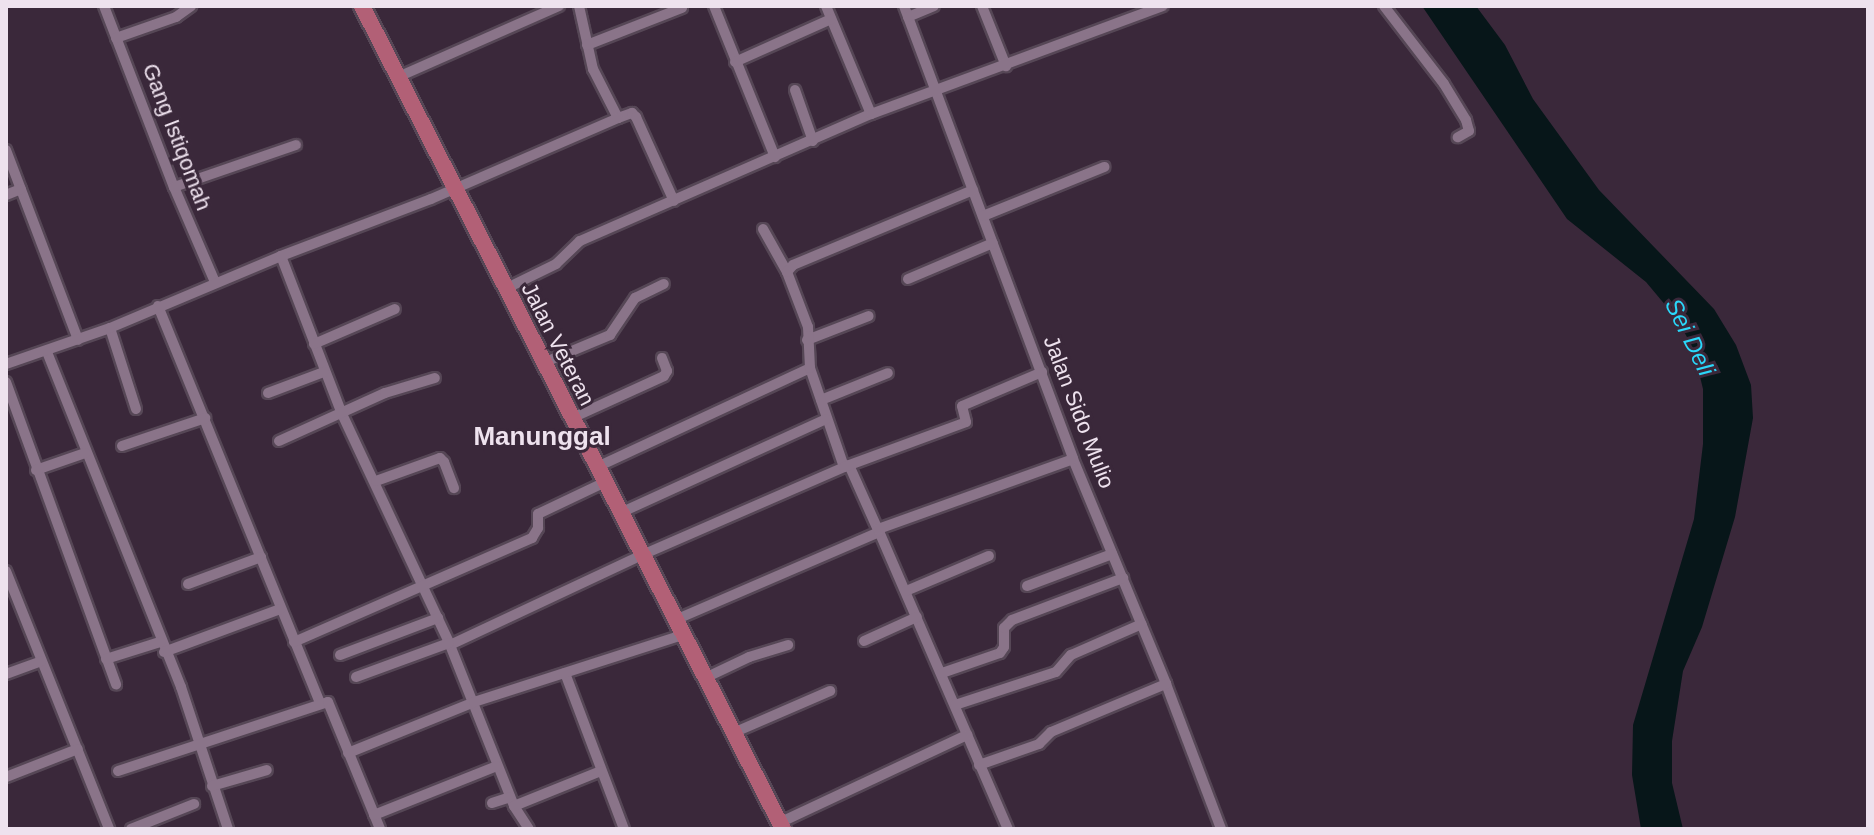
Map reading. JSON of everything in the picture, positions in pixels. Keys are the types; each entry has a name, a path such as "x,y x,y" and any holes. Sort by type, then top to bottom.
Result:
{"main road":[{"name":"Jalan Veteran","path":"362,6 781,826"}],"street":[{"name":"Gang Istiqomah","path":"104,6 174,187 215,282"},
{"path":"116,38 176,17 191,6"},
{"path":"398,77 559,6"},
{"path":"579,6 593,69 618,118"},
{"path":"714,6 775,157"},
{"path":"826,6 871,114"},
{"path":"906,11 934,6"},
{"path":"982,6 1006,66"},
{"path":"505,289 556,264 572,245 871,114 1163,6"},
{"path":"1384,6 1444,84 1466,120 1469,131 1458,137"},
{"path":"587,45 682,8"},
{"name":"Jalan Sido Mulio","path":"906,11 1073,459 1142,624 1221,829"},
{"path":"735,62 831,19"},
{"path":"795,90 813,141"},
{"path":"6,364 110,328 215,282 455,189 632,113 674,201"},
{"path":"174,187 296,145"},
{"path":"6,150 78,340"},
{"path":"983,216 1104,167"},
{"path":"6,195 21,189"},
{"path":"787,272 793,265 973,190"},
{"path":"763,229 787,272 808,327 810,368 826,419 906,591 1006,828"},
{"path":"908,279 993,243"},
{"path":"281,256 342,414 450,644 512,801 529,829"},
{"path":"543,363 610,335 635,298 664,284"},
{"path":"158,306 320,703"},
{"path":"314,344 395,309"},
{"path":"807,340 869,316"},
{"path":"110,328 136,409"},
{"path":"47,352 202,744 212,786 228,829"},
{"path":"572,418 664,376 667,371 662,358"},
{"path":"294,642 532,538 538,528 538,514 601,475 810,368"},
{"path":"268,393 324,372"},
{"path":"356,677 450,644 642,555 847,466 966,422 962,406 1042,372"},
{"path":"821,400 888,373"},
{"path":"279,441 385,393 435,378"},
{"path":"6,382 116,685"},
{"path":"122,446 205,418"},
{"path":"620,513 826,419"},
{"path":"36,470 85,453"},
{"path":"376,481 440,458 454,488"},
{"path":"348,753 474,702 565,673 679,628 879,531 1073,459"},
{"path":"1027,586 1112,554"},
{"path":"906,591 989,556"},
{"path":"188,584 261,557"},
{"path":"7,577 109,829"},
{"path":"942,673 1000,653 1004,647 1004,628 1012,620 1123,578"},
{"path":"106,659 162,647 280,609"},
{"path":"864,641 917,617"},
{"path":"340,655 438,618"},
{"path":"955,705 1056,672 1071,655 1142,624"},
{"path":"705,678 749,657 788,645"},
{"path":"6,674 41,661"},
{"path":"565,673 624,829"},
{"path":"979,765 1039,744 1051,732 1166,684"},
{"path":"733,733 830,691"},
{"path":"118,771 328,702 380,829"},
{"path":"781,826 967,735"},
{"path":"6,777 78,749"},
{"path":"374,815 497,766"},
{"path":"212,786 267,770"},
{"path":"492,803 512,801 601,771"},
{"path":"131,829 194,804"}],"water":[{"name":"Sei Deli","path":"1422,6 1476,6 1505,45 1533,99 1599,190 1714,309 1736,345 1751,385 1753,418 1735,517 1702,627 1683,671 1672,741 1672,783 1683,829 1641,829 1632,775 1633,725 1694,519 1703,444 1703,389 1693,348 1677,319 1646,282 1567,219"}],"district":[{"name":"Manunggal","path":"542,437"}]}
